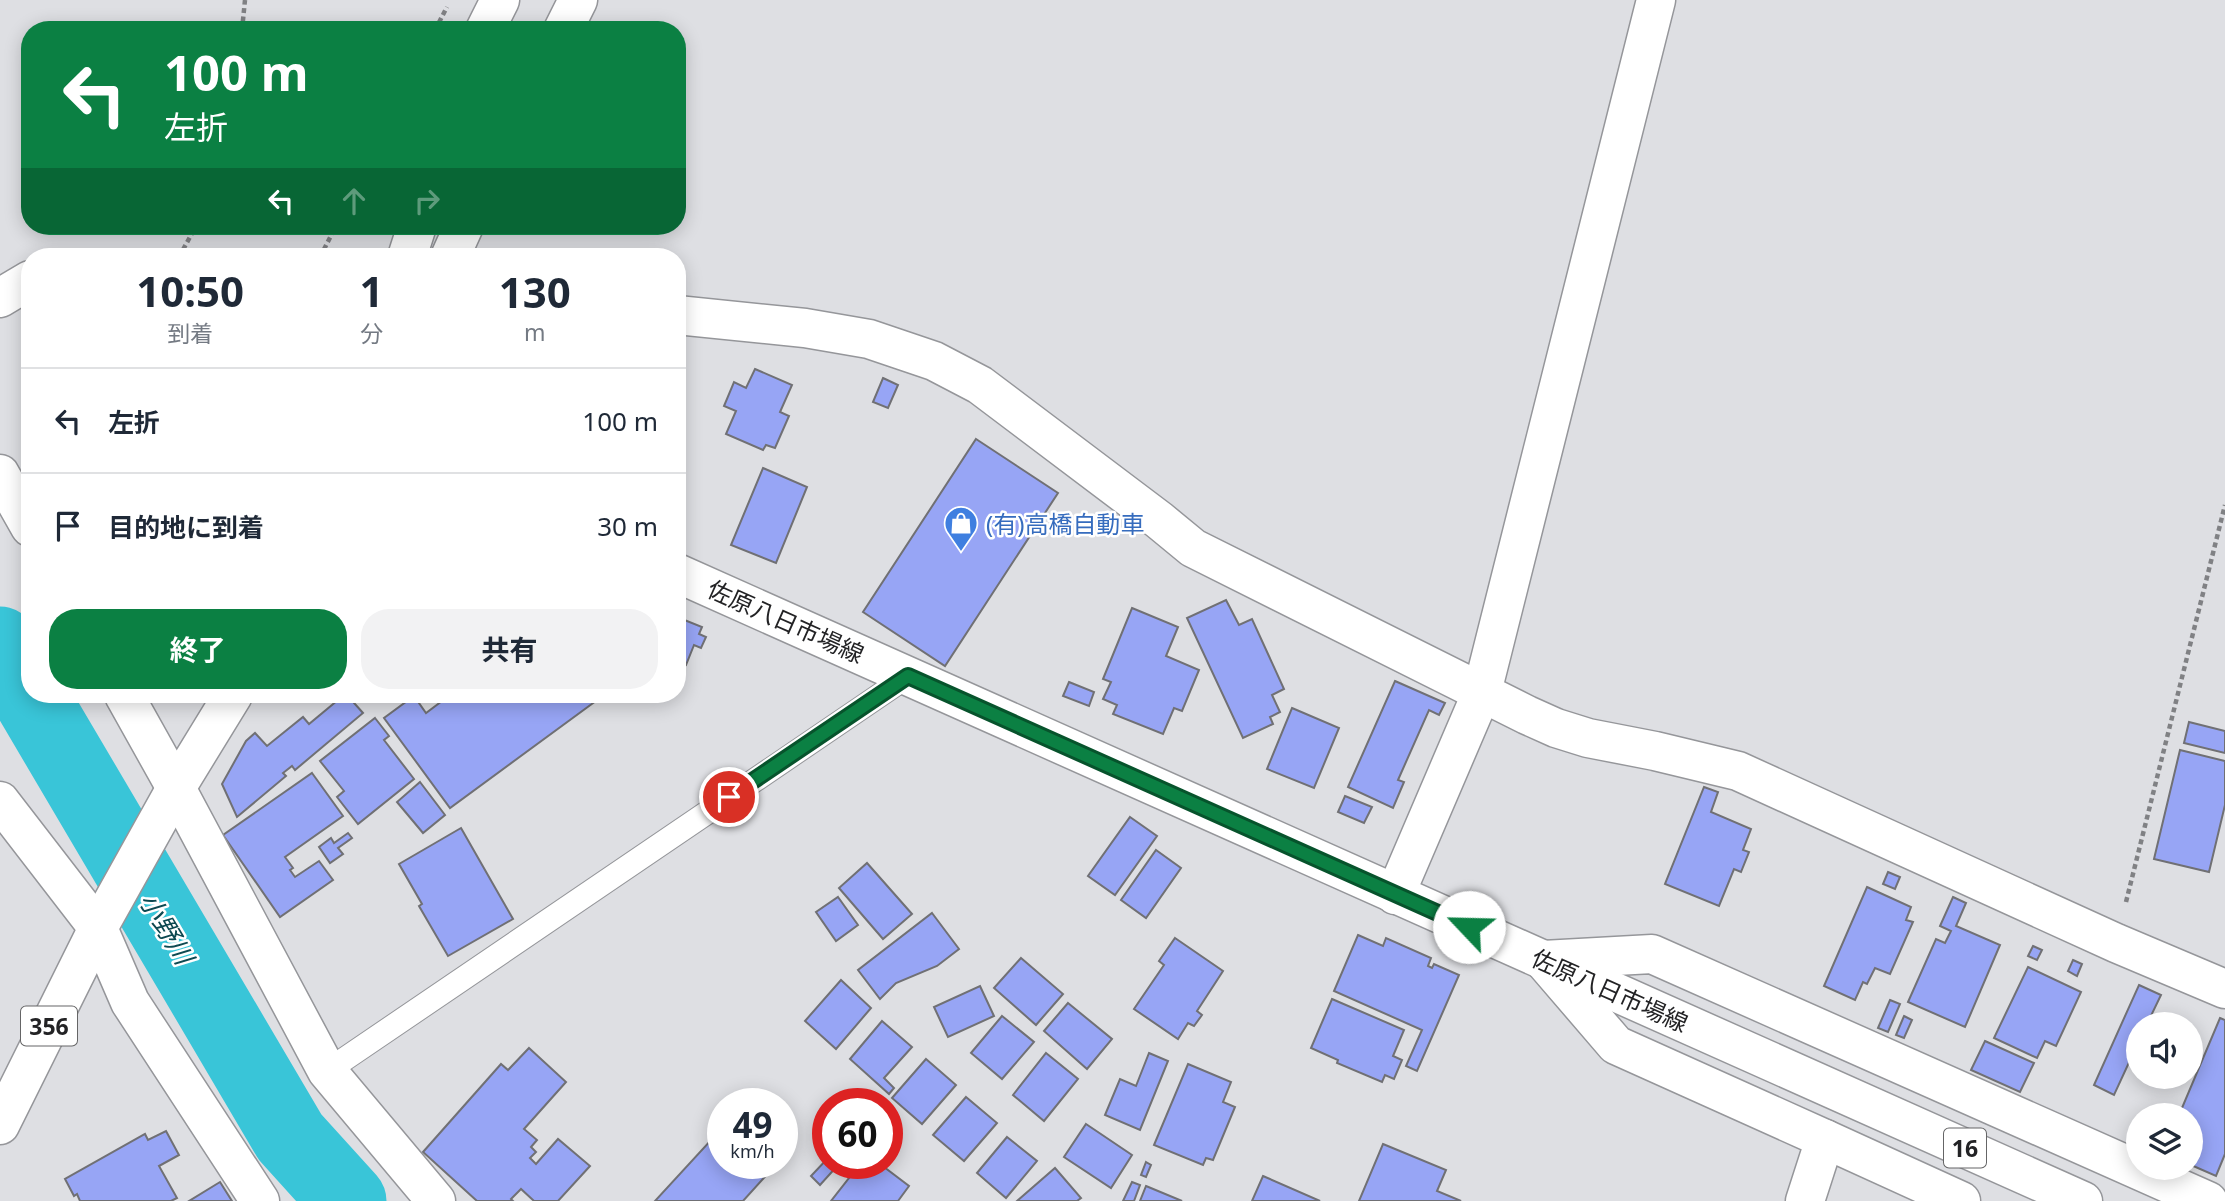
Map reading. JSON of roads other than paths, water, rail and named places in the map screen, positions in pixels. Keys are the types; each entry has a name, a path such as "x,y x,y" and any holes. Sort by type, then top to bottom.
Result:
{"main road":[{"path":"490,21 500,0"},
{"path":"568,21 578,0"},
{"path":"1395,894 1482,692 1656,0"},
{"path":"0,298 21,285"},
{"path":"686,316 805,328 869,339 934,361 991,393 1193,548 1556,728 1738,771 2116,943 2225,989"},
{"path":"0,474 21,511"},
{"name":"佐原八日市場線","path":"686,577 2083,1201"},
{"path":"128,703 327,1071 436,1201"},
{"name":"356","path":"0,1125 98,928 176,788 228,703"},
{"path":"0,801 98,928 130,1002 260,1201"},
{"path":"1543,960 1652,954 2208,1201"},
{"path":"1543,960 1616,1045 1961,1201"},
{"path":"1805,1201 1825,1139"}],"lane":[{"path":"327,1071 908,676"}],"waterway":[{"name":"小野川","path":"0,645 21,681"},
{"name":"小野川","path":"34,703 290,1137 348,1201"}],"place":[{"name":"(有)高橋自動車","path":"961,553"}]}
